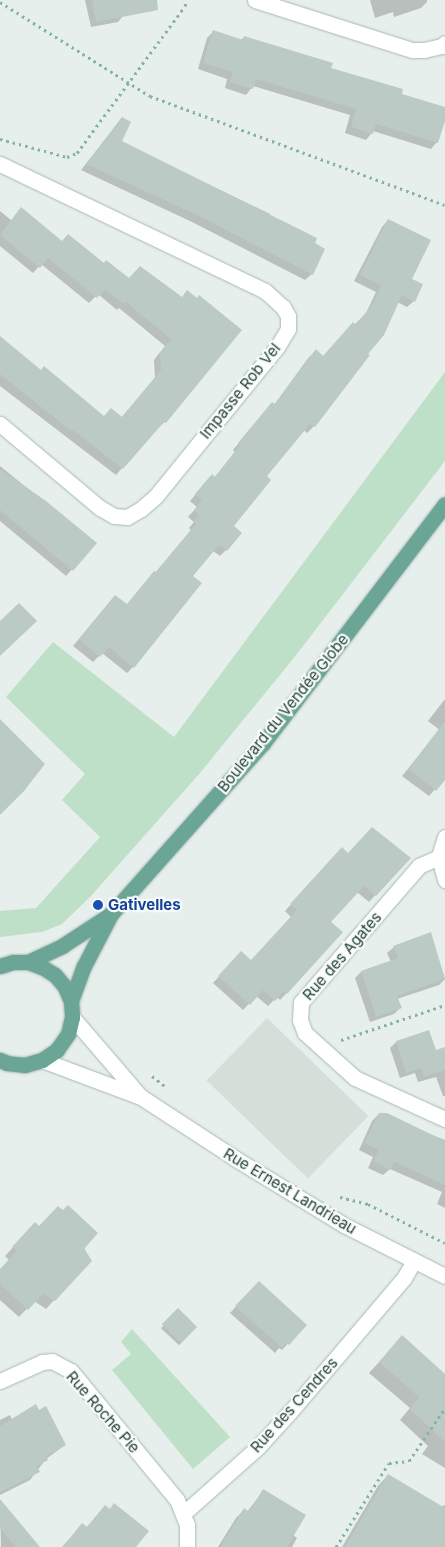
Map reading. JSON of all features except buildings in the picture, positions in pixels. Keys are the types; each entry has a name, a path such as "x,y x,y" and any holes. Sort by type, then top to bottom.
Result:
{"main road":[{"name":"Boulevard du Vendée Globe","path":"71,1001 84,966 111,914 263,742 445,504"},
{"name":"Boulevard du Vendée Globe","path":"28,962 62,946 111,914"},
{"path":"0,966 13,962 28,962 42,967 55,975 65,987 71,1001 72,1017 68,1034 57,1050 42,1060 25,1065 2,1063"}],"street":[{"path":"254,0 412,50 424,50 442,46 445,43"},
{"name":"Impasse Rob Vel","path":"0,164 264,291 284,306 288,316 288,329 277,347 156,496 141,510 127,517 114,516 100,508 0,424"},
{"path":"445,837 439,857 445,880"},
{"name":"Rue des Agates","path":"439,857 419,866 301,1002 300,1020 305,1034 355,1078 445,1118"},
{"name":"Rue Ernest Landrieau","path":"72,1017 141,1097"},
{"name":"Rue Ernest Landrieau","path":"42,1060 141,1097 236,1159 344,1225 445,1276"},
{"name":"Rue des Cendres","path":"184,1513 258,1447 404,1278 414,1261"},
{"name":"Rue Roche Pie","path":"0,1381 42,1362 52,1361 71,1371 177,1500 184,1513"},
{"path":"184,1513 187,1525 187,1547"}],"path":[{"path":"0,139 68,157 76,152 185,6 187,0"},
{"path":"0,2 150,96 445,205"},
{"path":"319,1047 445,1005"},
{"path":"148,1073 170,1090"},
{"path":"334,1196 368,1204 445,1243"},
{"path":"336,1547 389,1463 409,1461 445,1408"}],"shaded area":[{"path":"267,1018 368,1116 308,1179 207,1081"}],"green space":[{"path":"445,372 445,461 297,654 200,773 90,897 62,924 42,932 0,937 0,911 36,908 100,837 62,800 85,774 6,697 53,642 174,737"},
{"path":"132,1329 230,1437 193,1469 112,1370 131,1354 121,1342"}],"place":[{"name":"Gativelles","path":"98,905"}]}
